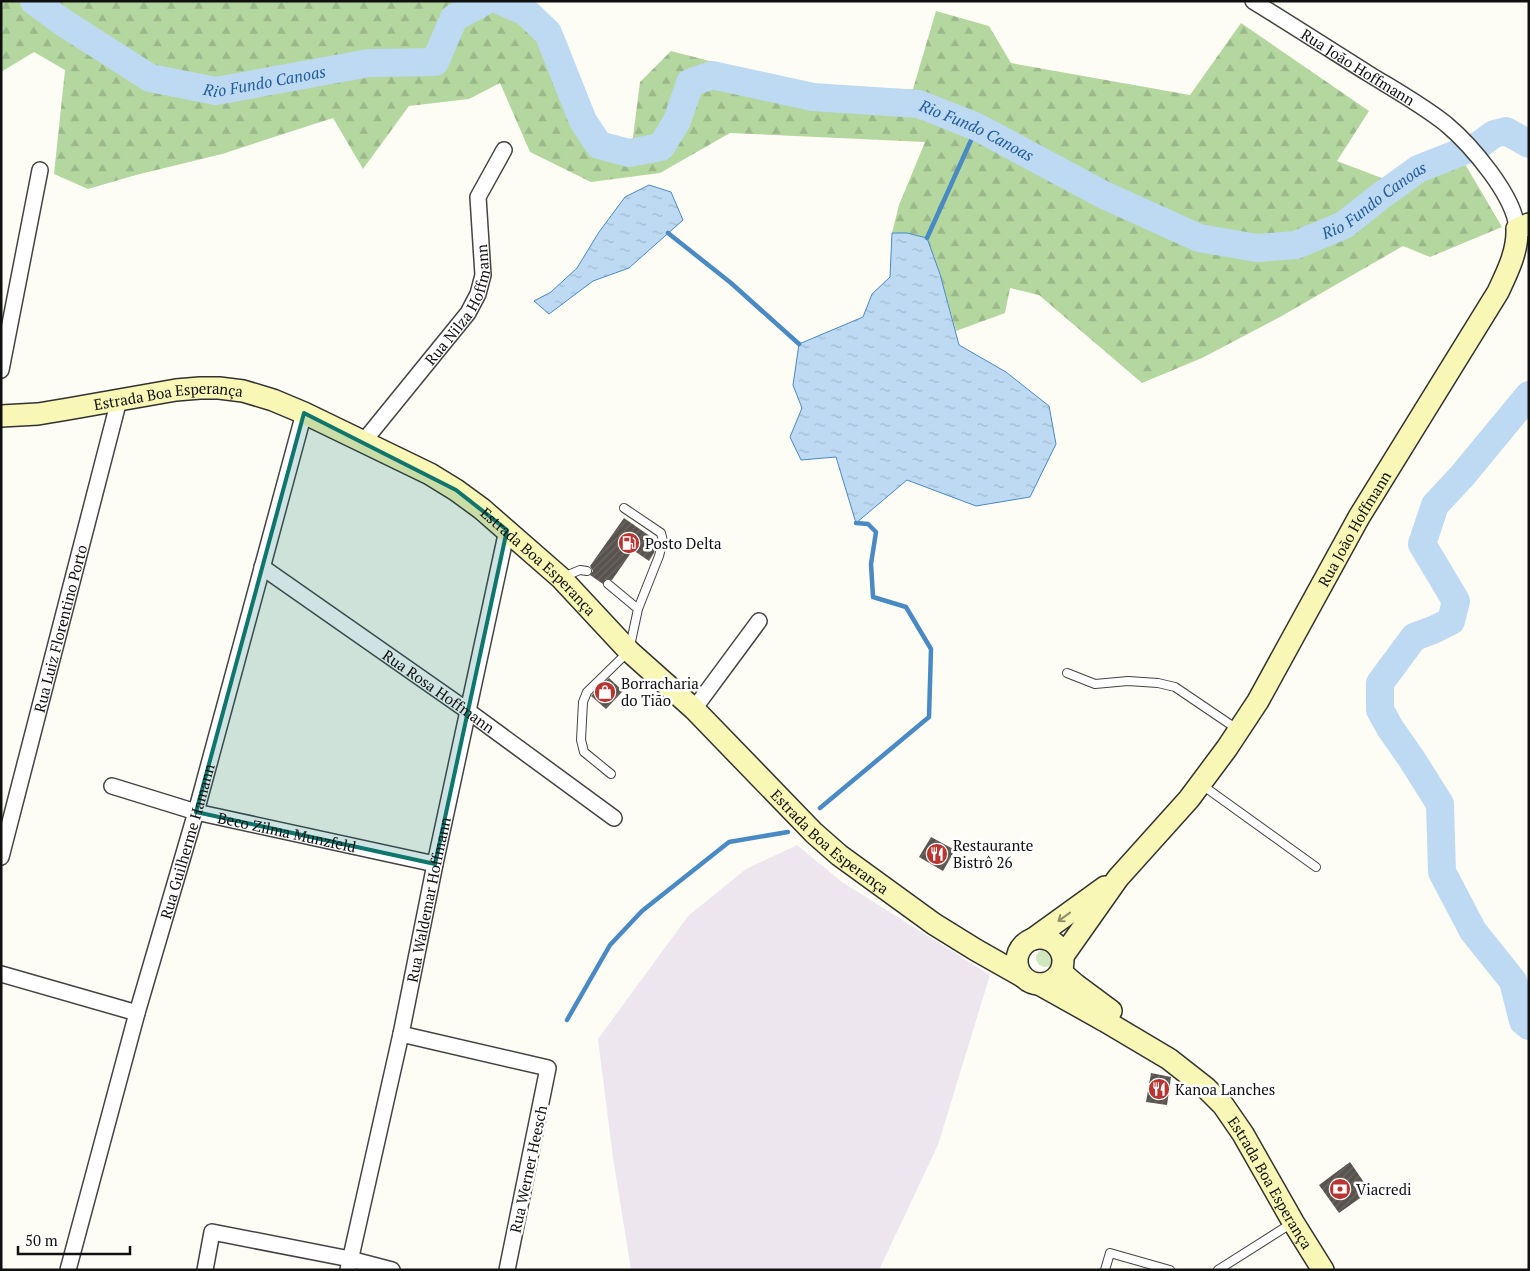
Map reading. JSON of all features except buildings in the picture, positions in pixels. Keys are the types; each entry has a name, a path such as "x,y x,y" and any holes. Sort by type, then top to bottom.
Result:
{"street":[{"name":"Rua João Hoffmann","path":"1062,964 1118,878 1189,799 1258,701 1359,517 1498,292 1512,261 1517,238 1523,227 1516,221 1509,200 1480,160 1459,136 1445,124 1418,104 1253,1"},
{"name":"Rua Nilza Hoffmann","path":"364,442 468,313 478,294 483,275 478,196 504,150"},
{"path":"1,370 40,170"},
{"name":"Estrada Boa Esperança","path":"1,416 38,414 184,389 219,388 243,391 304,412 430,474 449,486 482,509 561,578 629,651 694,709 814,833 839,856 915,910 976,950 1105,1021 1169,1059 1206,1088 1223,1105 1244,1134 1293,1222 1323,1270"},
{"name":"Rua Luiz Florentino Porto","path":"1,857 119,400"},
{"name":"Rua Guilherme Hamann","path":"68,1270 137,1013 196,812 304,412"},
{"name":"Rua Waldemar Hoffmann","path":"349,1265 401,1034 435,864 507,530"},
{"name":"Rua Rosa Hoffmann","path":"262,567 468,711 614,818"},
{"path":"694,709 759,621"},
{"name":"Beco Zilma Munzfeld","path":"112,786 196,812 435,864"},
{"name":"Rua João Hoffmann","path":"1026,945 1118,878"},
{"path":"976,950 1026,945 1040,938 1048,940 1055,943 1060,949 1062,964 1052,982 1031,980 1017,964 1026,945"},
{"name":"Estrada Boa Esperança","path":"1062,964 1076,985 1105,1007 1193,1062 1210,1076 1232,1100 1250,1125 1336,1270"},
{"path":"1,974 137,1013"},
{"name":"Rua Werner Heesch","path":"401,1034 548,1068 507,1270"},
{"path":"204,1270 212,1232 349,1265 392,1270"}],"lane":[{"path":"611,774 584,752 581,740 582,702 587,692 629,651 638,609 663,542 661,533 624,508"},
{"path":"561,578 580,570 587,571"},
{"path":"608,584 638,609"},
{"path":"1067,673 1095,684 1128,681 1158,683 1176,687 1239,730"},
{"path":"1200,784 1316,867"},
{"path":"1218,1270 1293,1222"},
{"path":"1105,1270 1110,1253 1170,1270"}],"highlighted area":[{"path":"304,413 456,490 507,530 435,864 196,812"}],"shaded area":[{"path":"797,845 842,882 990,975 938,1145 879,1270 631,1270 613,1158 598,1039 688,916 746,869"}],"green space":[{"path":"1,1 498,1 548,33 583,121 599,145 629,153 633,137 640,82 671,51 814,88 913,89 936,11 989,26 1011,63 1190,95 1241,23 1369,111 1337,161 1408,188 1465,164 1502,227 1430,257 1403,246 1280,317 1202,358 1142,383 1039,295 1010,288 1005,313 956,331 940,274 927,238 907,233 892,233 899,205 925,142 730,133 660,173 591,182 530,152 500,83 469,99 409,106 363,169 333,118 222,154 88,189 54,174 65,70 34,52 1,72"},
{"path":"1041,949 1049,949 1054,954 1052,965 1041,967 1036,962 1036,954"}],"water":[{"path":"649,185 671,192 683,220 629,268 593,281 549,314 534,301 551,292 577,268 599,232 625,197"},
{"path":"892,233 907,233 927,238 940,274 959,345 1006,372 1049,406 1056,444 1030,497 976,506 907,480 856,523 836,457 801,460 790,437 802,408 793,385 799,344 863,317 872,294 890,277"}],"waterway":[{"name":"Rio Fundo Canoas","path":"34,1 64,23 150,78 216,91 369,63 435,62 454,18 485,1"},
{"name":"Rio Fundo Canoas","path":"501,1 526,12 548,33 583,121 599,145 629,153 661,147 677,121 690,83 712,75 813,97 919,104 977,127 1104,195 1199,238 1257,248 1296,245 1344,225 1418,169 1479,145 1494,134 1506,131 1529,144"},
{"path":"927,238 977,127"},
{"path":"668,233 731,283 799,344"},
{"name":"Rio Fundo Canoas","path":"1529,395 1462,476 1435,505 1422,544 1456,601 1451,621 1414,637 1380,683 1380,710 1440,804 1442,872 1473,931 1513,981 1523,1021 1529,1026"},
{"path":"820,808 929,717 931,649 906,607 873,597 871,564 876,532 868,524 856,523"},
{"path":"567,1020 610,945 642,911 729,842 788,832"}],"place":[{"name":"Posto Delta","path":"629,543"},
{"name":"Borracharia do Tião","path":"605,692"},
{"name":"Restaurante Bistrô 26","path":"937,854"},
{"name":"Kanoa Lanches","path":"1159,1089"},
{"name":"Viacredi","path":"1340,1189"}]}
